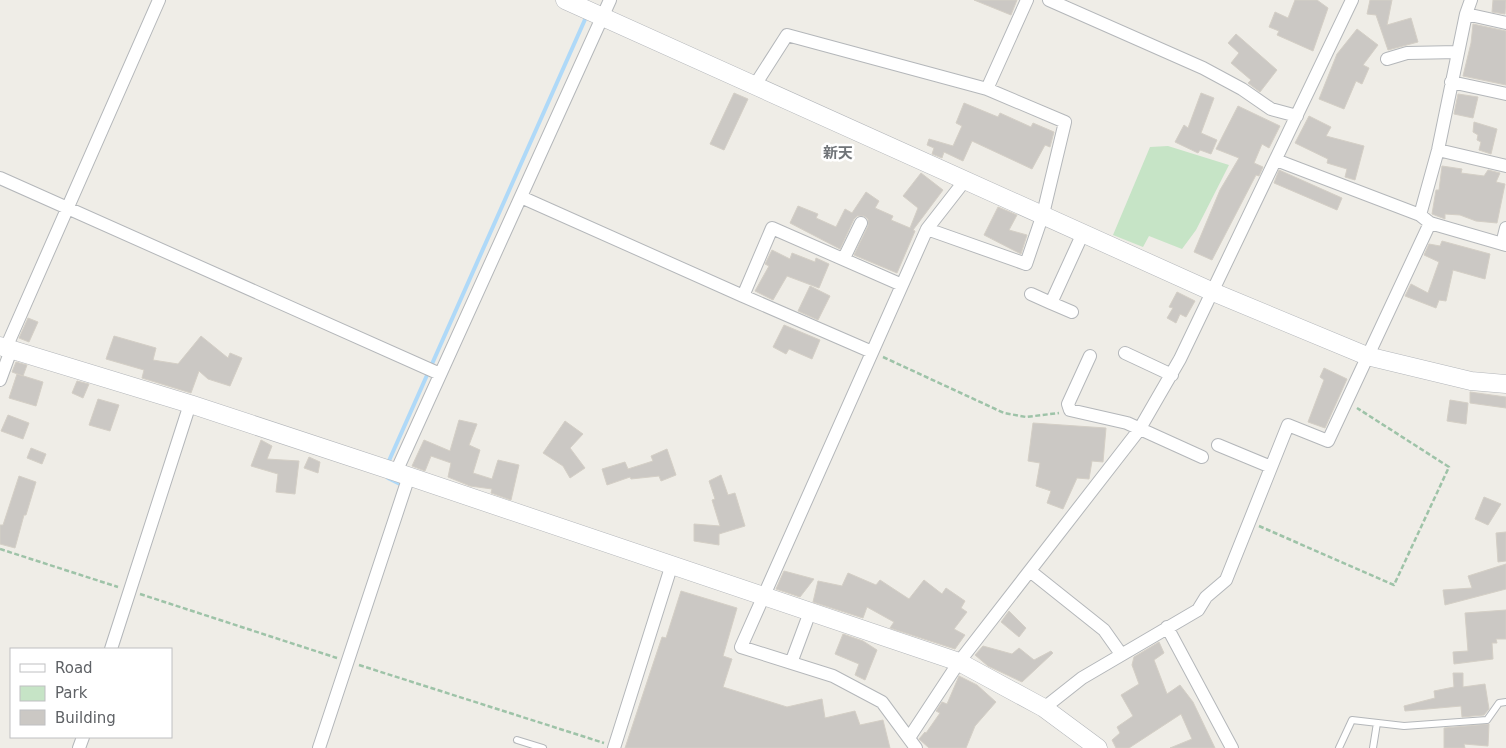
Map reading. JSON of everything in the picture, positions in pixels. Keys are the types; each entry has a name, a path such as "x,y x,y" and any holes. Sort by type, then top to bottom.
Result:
{"street":[{"path":"0,380 6,348 159,0"},
{"path":"565,0 966,179 1213,292 1367,356 1471,381 1506,384"},
{"path":"319,748 348,661 402,474 440,374 610,0"},
{"path":"987,89 1027,0"},
{"path":"1049,0 1203,68 1242,89 1271,109 1297,116"},
{"path":"966,179 927,229 741,647 833,676 882,702 912,743 959,662 1139,430 1172,375 1352,0"},
{"path":"1044,708 1082,678 1198,610 1206,597 1226,580 1288,425 1328,441 1367,356 1425,219 1451,82 1466,14 1471,0"},
{"path":"1466,14 1506,23"},
{"path":"755,85 787,35 987,89 1065,122 1043,214 1026,264 927,229"},
{"path":"1387,58 1407,53 1458,52"},
{"path":"1451,82 1506,94"},
{"path":"1438,150 1506,166"},
{"path":"1276,160 1425,219 1504,245 1506,228"},
{"path":"0,178 440,374"},
{"path":"520,197 872,352"},
{"path":"844,258 860,223"},
{"path":"743,296 772,228 902,284"},
{"path":"1050,303 1083,233"},
{"path":"1031,294 1072,312"},
{"path":"6,348 190,404 672,564 959,662 1044,708 1098,748"},
{"path":"1125,353 1172,375"},
{"path":"1090,356 1068,404 1070,410 1127,423 1202,457"},
{"path":"111,648 190,404"},
{"path":"1218,445 1271,467"},
{"path":"615,747 672,564"},
{"path":"1030,571 1104,630 1121,654"},
{"path":"791,663 810,612"},
{"path":"1167,627 1232,748"}],"lane":[{"path":"1339,748 1352,720 1404,726 1487,720 1498,703 1506,702"},
{"path":"1373,748 1377,723"},
{"path":"517,740 543,748"}],"path":[{"path":"872,352 1004,412 1026,417 1070,410"},
{"path":"1249,522 1394,585 1449,467 1346,402"},
{"path":"0,549 615,747"}],"green space":[{"path":"1168,146 1229,165 1196,230 1182,249 1149,236 1143,247 1113,235 1150,147"}],"building":[{"path":"974,0 1017,0 1011,15"},
{"path":"1295,0 1317,0 1328,8 1313,51 1277,35 1279,31 1269,27 1275,12 1288,18"},
{"path":"1370,0 1392,0 1387,25 1411,18 1418,42 1388,50 1376,15 1367,14"},
{"path":"1493,0 1506,0 1505,14 1492,12"},
{"path":"1473,24 1506,31 1506,85 1463,76 1471,43"},
{"path":"1357,29 1378,45 1363,65 1369,68 1362,84 1356,81 1344,109 1319,99 1337,54"},
{"path":"1236,34 1277,70 1260,92 1248,83 1251,80 1231,63 1239,53 1228,43"},
{"path":"734,93 748,99 724,150 710,144"},
{"path":"1201,93 1214,98 1201,133 1217,140 1211,154 1200,150 1198,153 1175,142 1184,125 1188,128"},
{"path":"1458,94 1478,97 1473,118 1454,114"},
{"path":"964,103 998,117 1000,113 1031,127 1033,123 1054,132 1050,147 1045,145 1032,169 972,141 963,161 944,152 942,158 932,154 934,148 927,145 929,139 953,146 962,126 956,123"},
{"path":"1238,106 1280,126 1269,148 1262,144 1254,163 1263,167 1259,176 1256,175 1212,260 1194,252 1220,190 1239,158 1216,149"},
{"path":"1309,116 1331,127 1326,136 1364,146 1355,180 1345,177 1347,169 1327,163 1328,159 1295,143"},
{"path":"1474,122 1497,129 1491,154 1479,150 1481,142 1477,140 1478,135 1473,132"},
{"path":"1442,166 1462,169 1461,173 1484,176 1488,170 1500,173 1496,182 1505,184 1497,223 1476,221 1460,215 1445,214 1445,219 1432,214 1436,190 1439,190"},
{"path":"1279,170 1342,198 1337,210 1274,183"},
{"path":"921,173 943,190 913,230 915,231 897,273 854,255 868,226 868,219 864,216 857,216 854,219 840,249 790,223 798,206 818,214 816,218 836,227 845,209 852,213 866,192 879,201 875,208 893,216 891,220 910,228 918,208 903,196"},
{"path":"998,207 1017,215 1009,230 1027,235 1021,254 984,235"},
{"path":"1442,241 1490,254 1485,279 1453,270 1446,301 1439,300 1436,308 1405,296 1411,284 1428,293 1439,262 1424,255 1429,244 1440,246"},
{"path":"772,250 790,259 792,253 815,262 816,258 829,264 819,288 787,276 773,300 755,291 769,266 765,264"},
{"path":"810,286 830,296 818,320 798,311"},
{"path":"1177,292 1195,301 1186,317 1180,314 1176,323 1167,318 1173,308 1169,307"},
{"path":"28,318 38,322 29,342 19,338"},
{"path":"784,325 820,340 812,359 789,349 786,354 773,347"},
{"path":"114,336 156,348 153,360 178,364 201,336 228,358 230,353 242,358 230,386 208,379 199,371 191,393 142,378 144,370 106,359"},
{"path":"16,362 27,365 23,376 12,372"},
{"path":"1324,368 1347,379 1325,428 1308,422 1324,380 1320,377"},
{"path":"17,374 43,382 36,406 9,398"},
{"path":"77,381 89,384 83,398 72,393"},
{"path":"1470,392 1506,397 1506,408 1470,403"},
{"path":"98,399 119,405 110,431 89,425"},
{"path":"1450,400 1468,403 1466,424 1447,421"},
{"path":"8,415 29,423 23,439 1,431"},
{"path":"459,420 477,424 469,445 480,450 473,473 492,479 498,460 519,465 511,500 491,493 492,489 470,486 448,477 451,463 431,456 425,471 412,466 424,440 450,451"},
{"path":"565,421 583,434 570,448 585,468 570,478 563,466 543,453"},
{"path":"1033,423 1106,428 1103,462 1092,461 1089,479 1077,478 1063,509 1047,503 1051,491 1036,486 1040,463 1028,461"},
{"path":"261,440 272,446 267,459 299,461 295,494 276,492 278,474 251,466"},
{"path":"31,448 46,454 42,464 27,458"},
{"path":"667,449 676,475 661,481 659,476 631,479 630,477 607,485 602,469 625,462 628,469 653,461 651,456"},
{"path":"309,457 320,462 318,473 304,468"},
{"path":"721,475 728,495 735,493 745,526 719,534 719,545 694,541 694,524 720,526 712,500 715,499 709,481"},
{"path":"19,476 36,482 15,548 0,544 0,525 3,525"},
{"path":"1484,497 1501,504 1488,525 1475,519"},
{"path":"1506,532 1506,561 1498,562 1496,533"},
{"path":"1506,564 1506,589 1445,605 1443,590 1472,588 1468,576"},
{"path":"784,571 814,579 800,597 776,589"},
{"path":"848,573 876,585 880,580 909,599 924,580 942,594 946,588 965,601 961,608 967,612 954,629 965,635 955,649 890,628 894,622 867,607 863,618 813,602 818,581 842,586"},
{"path":"681,591 737,608 723,656 732,659 723,687 787,707 822,699 825,718 855,711 860,725 883,720 890,748 625,748 662,637 666,638"},
{"path":"1506,610 1506,639 1496,639 1497,643 1492,643 1493,659 1454,664 1453,652 1468,651 1465,613"},
{"path":"1009,611 1026,628 1019,637 1001,622"},
{"path":"843,634 863,641 877,650 865,680 855,675 859,664 835,654"},
{"path":"1159,642 1164,653 1154,660 1167,694 1180,685 1193,702 1215,748 1170,748 1192,739 1181,714 1129,748 1116,748 1112,740 1120,733 1117,727 1133,716 1121,695 1139,684 1132,665 1134,657"},
{"path":"983,646 1012,654 1019,648 1034,660 1051,651 1053,653 1022,682 988,666 975,655"},
{"path":"1453,673 1463,673 1463,687 1485,684 1489,709 1484,715 1462,717 1461,706 1405,711 1404,706 1435,698 1434,691 1454,687"},
{"path":"959,676 977,685 996,702 975,726 966,748 929,748 919,739 926,733 940,713 936,711 942,702 947,704"},
{"path":"1489,724 1488,746 1464,744 1465,748 1444,748 1444,728"}],"waterway":[{"path":"388,463 587,15"},
{"path":"388,478 404,486"}],"district":[{"name":"新天","path":"838,153"}]}
